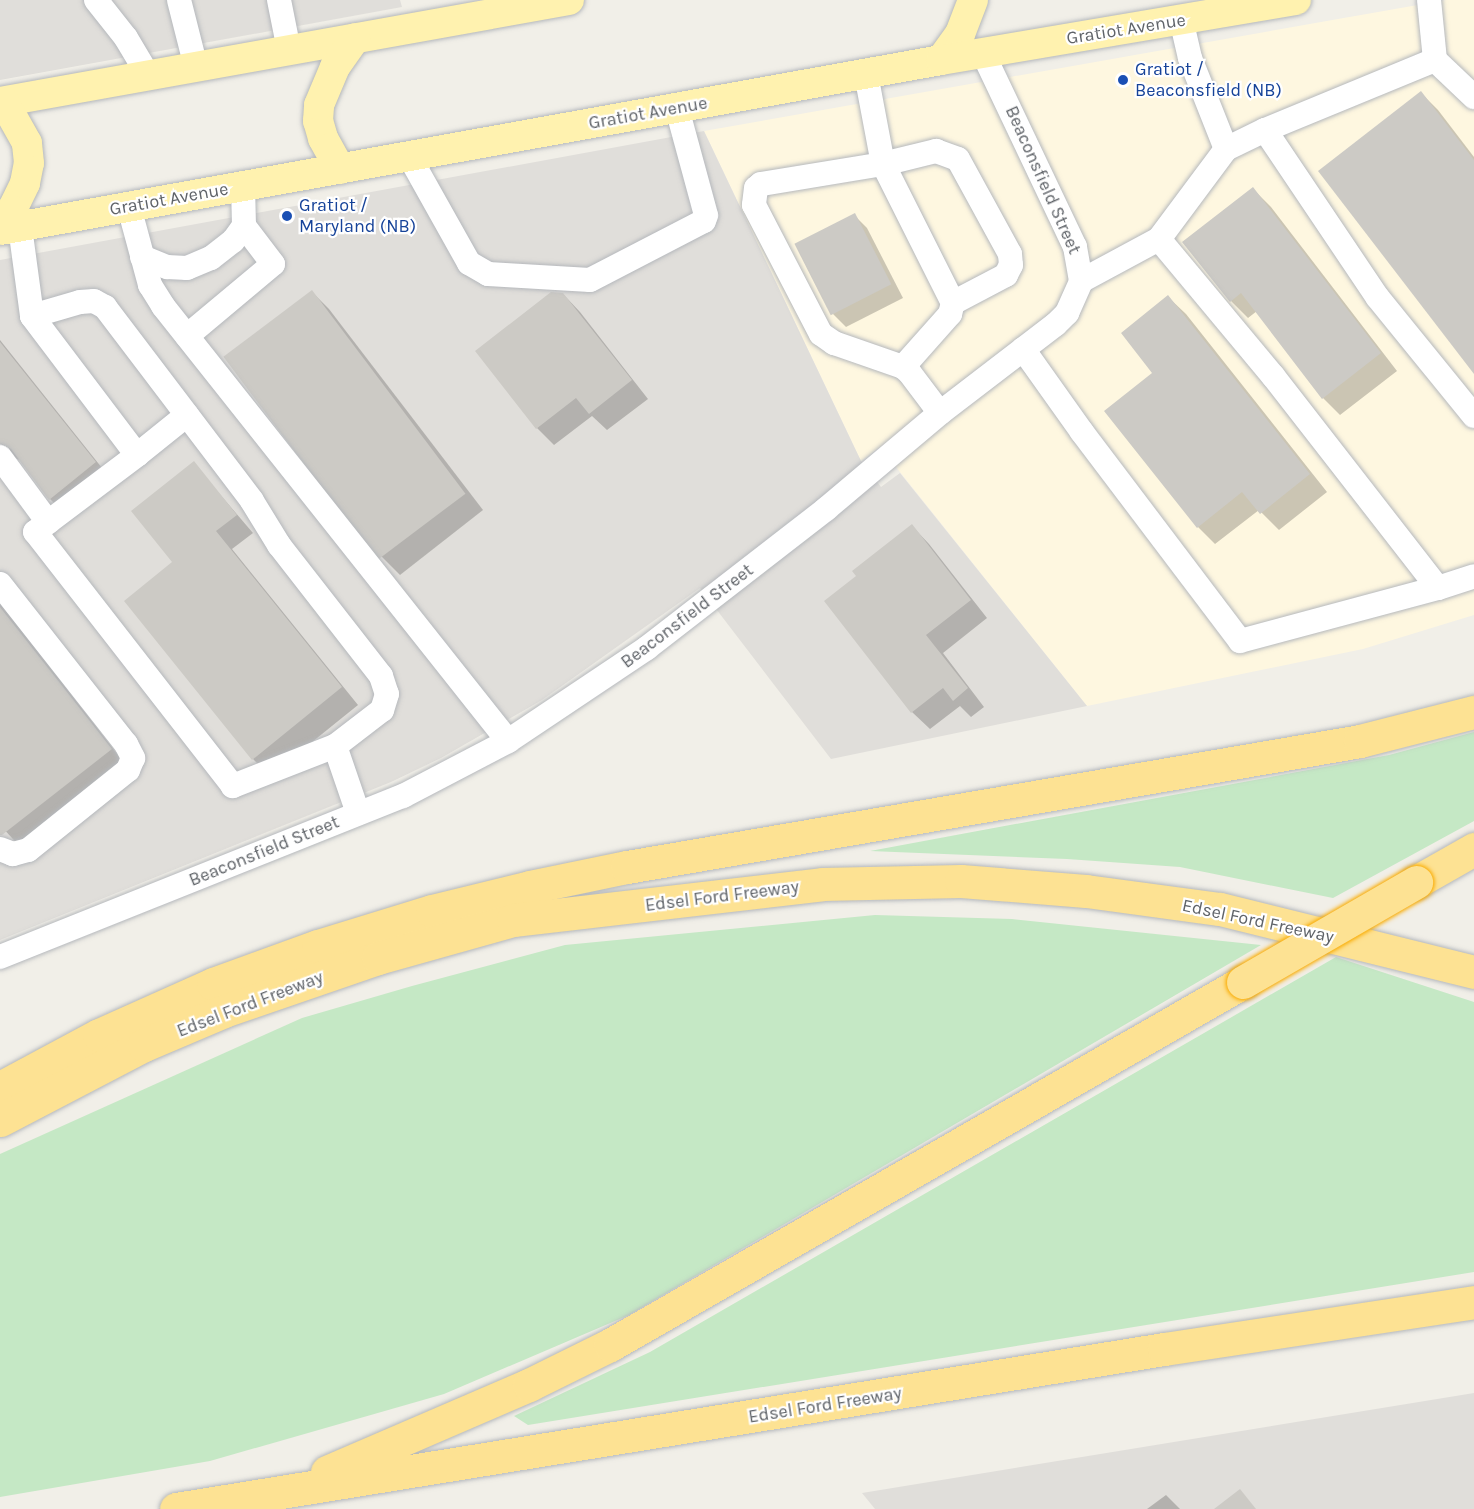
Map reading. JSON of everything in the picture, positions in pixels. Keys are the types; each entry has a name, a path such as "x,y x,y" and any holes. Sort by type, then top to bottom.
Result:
{"highway":[{"path":"0,1088 99,1035 213,984 318,946 432,911 627,867 1360,741 1474,712"},
{"path":"282,1492 529,1385 610,1345 1474,849"},
{"name":"Edsel Ford Freeway","path":"0,1120 154,1041 224,1011 378,958 513,920 822,884 961,881 1086,891 1220,909 1474,972"},
{"name":"Edsel Ford Freeway","path":"176,1509 1164,1349 1474,1302"}],"main road":[{"path":"6,228 25,183 29,163 27,143 2,102 569,0"},
{"path":"941,60 960,34 973,0"},
{"name":"Gratiot Avenue","path":"6,228 1276,2"},
{"path":"340,169 323,138 318,121 319,105 335,67 355,38"}],"street":[{"path":"96,0 126,38 148,75"},
{"path":"179,0 196,67"},
{"path":"279,0 289,50"},
{"path":"1430,0 1436,60 1474,97"},
{"path":"1180,20 1190,58 1226,149"},
{"name":"Beaconsfield Street","path":"0,957 403,796 508,741 647,648 826,509 939,413 1067,313 1081,281 1075,247 983,53"},
{"path":"1081,281 1159,239 1226,149 1265,130 1436,60"},
{"path":"866,74 883,164 953,303 950,314 903,367"},
{"path":"409,156 469,263 488,274 590,280 704,221 706,215 677,108"},
{"path":"1265,130 1378,298 1474,417"},
{"path":"939,413 903,367 834,344 821,334 753,200 756,188 761,184 883,164 936,151 958,159 1010,254 1011,265 1006,275 953,303"},
{"path":"187,336 273,264 244,226 243,186"},
{"path":"129,207 150,285 187,336 508,741"},
{"path":"142,256 167,267 187,268 212,258 233,241 244,226"},
{"path":"6,228 32,316 137,455"},
{"path":"1159,239 1273,376 1438,588"},
{"path":"32,316 80,302 94,301 105,307 188,416 252,501 279,545 381,676 387,693 382,710 335,746 233,786 35,532 188,416"},
{"path":"1023,349 1082,432 1240,641 1438,588 1474,576"},
{"path":"0,458 48,522"},
{"path":"0,584 126,744 133,758 128,770 28,850 13,854 0,849"},
{"path":"335,746 358,813"}],"shaded area":[{"path":"0,0 400,0 402,7 0,80"},
{"path":"1446,0 1474,0 1474,615 1363,649 1087,706 880,447 861,461 704,131"},
{"path":"704,131 861,461 881,487 900,473 1087,706 831,759 700,588 542,700 441,758 391,782 0,940 0,260"},
{"path":"1474,1393 1474,1509 875,1509 862,1493"}],"green space":[{"path":"1474,732 1474,821 1333,898 1180,867 1067,859 870,851 1389,755"},
{"path":"875,915 1012,919 1261,945 629,1315 444,1394 210,1461 0,1497 0,1154 302,1018 412,986 565,945"},
{"path":"1336,957 1474,1002 1474,1272 528,1425 514,1416 650,1352"}],"building":[{"path":"1421,91 1474,160 1474,374 1318,171"},
{"path":"1253,187 1381,353 1322,399 1241,293 1230,302 1182,242"},
{"path":"855,213 891,284 831,315 794,244"},
{"path":"312,290 465,494 377,560 223,357"},
{"path":"551,292 563,293 632,380 589,414 576,398 536,429 475,351"},
{"path":"1168,295 1310,474 1260,514 1242,492 1197,528 1104,411 1152,373 1121,333"},
{"path":"0,342 96,462 49,500 11,449 0,443"},
{"path":"194,461 237,515 216,531 342,687 252,760 124,601 172,562 131,511"},
{"path":"912,524 971,600 926,635 968,688 953,701 943,688 911,713 824,601 856,576 852,571"},
{"path":"0,607 112,749 2,835 0,835"},
{"path":"1240,1489 1256,1509 1214,1509"}],"place":[{"name":"Gratiot / Beaconsfield (NB)","path":"1123,80"},
{"name":"Gratiot / Maryland (NB)","path":"287,216"}]}
